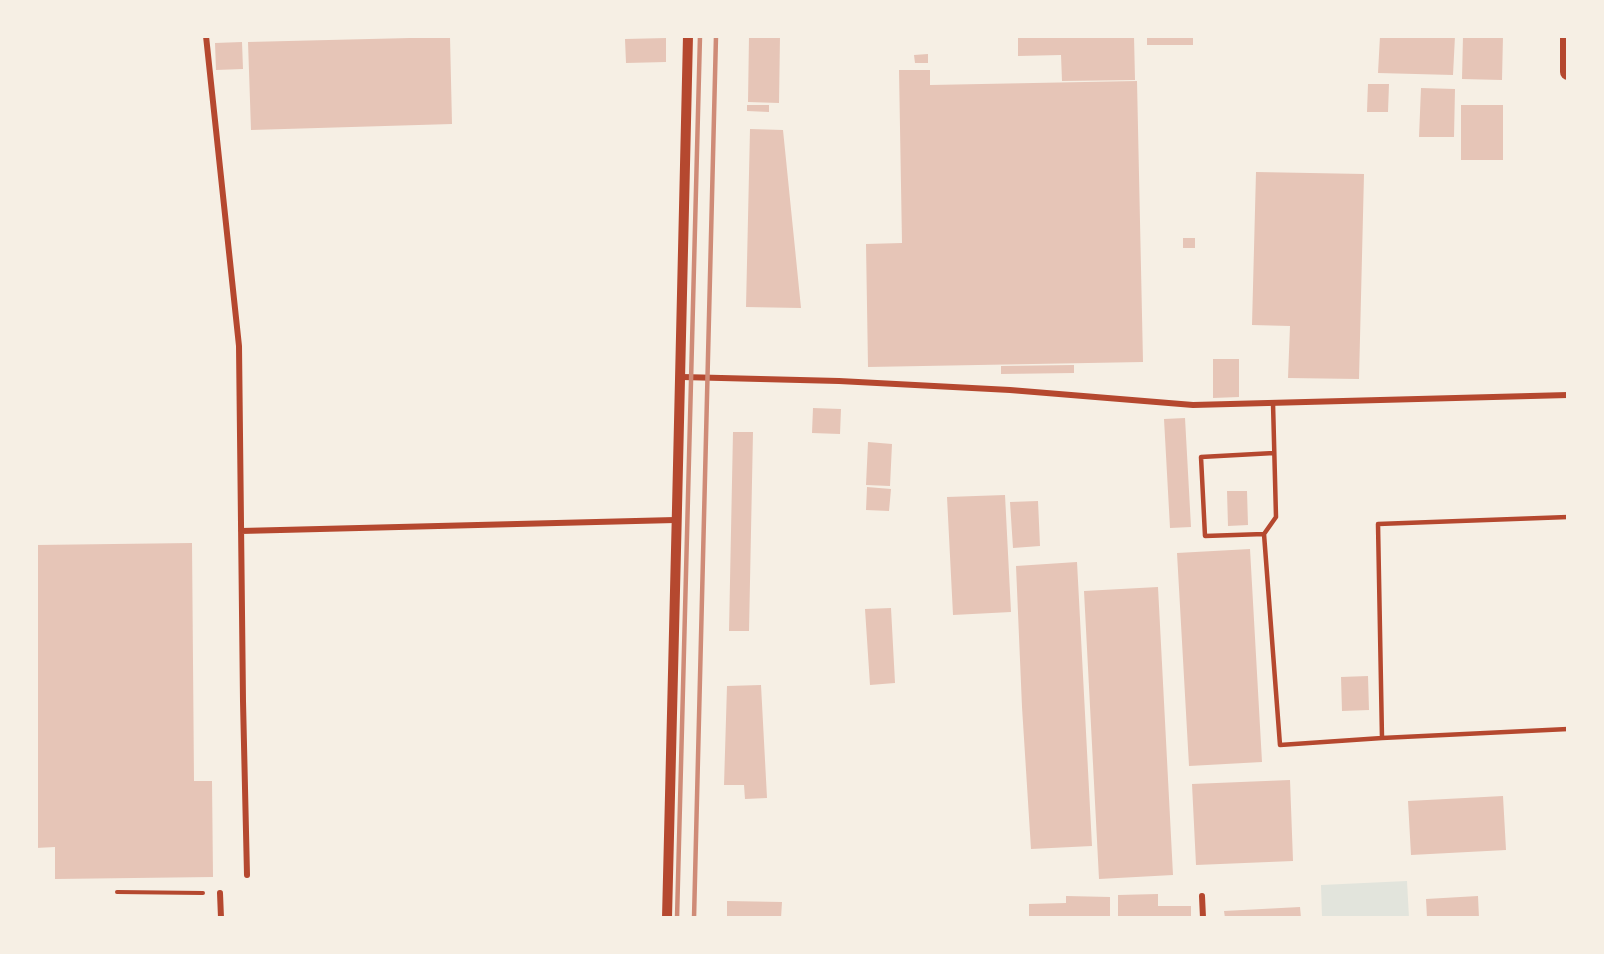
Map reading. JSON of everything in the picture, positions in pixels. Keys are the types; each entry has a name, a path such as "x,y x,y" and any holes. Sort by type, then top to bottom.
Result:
{"highway":[{"path":"1568,36 1568,72"}],"street":[{"path":"206,36 239,346 247,875"},
{"path":"668,918 675,520 682,377 688,36"},
{"path":"682,377 839,381 1010,390 1193,405 1568,395"},
{"path":"241,531 675,520"},
{"path":"220,893 221,918"},
{"path":"1203,896 1203,918"}],"lane":[{"path":"1273,403 1276,517 1263,534 1280,745 1568,729"},
{"path":"1263,534 1205,536 1201,457 1274,453"},
{"path":"1382,738 1378,524 1568,517"}],"path":[{"path":"117,892 220,893"}],"shaded area":[{"path":"1407,881 1409,918 1322,918 1321,885"}],"building":[{"path":"749,36 780,36 779,103 748,102"},
{"path":"1018,36 1134,36 1135,80 1062,81 1061,55 1018,56"},
{"path":"1147,36 1193,36 1193,45 1147,45"},
{"path":"1380,36 1455,36 1453,75 1378,73"},
{"path":"1463,36 1503,36 1502,80 1462,79"},
{"path":"450,37 452,124 251,130 248,42"},
{"path":"666,38 666,62 626,63 625,39"},
{"path":"242,42 243,69 216,70 215,43"},
{"path":"928,54 928,63 915,63 914,55"},
{"path":"899,70 930,70 930,85 1137,81 1143,362 868,367 866,244 902,243"},
{"path":"1368,84 1389,84 1388,112 1367,112"},
{"path":"1421,88 1455,89 1454,137 1419,137"},
{"path":"747,105 769,105 769,112 747,111"},
{"path":"1461,105 1503,105 1503,160 1461,160"},
{"path":"750,129 783,130 801,308 746,307"},
{"path":"1256,172 1364,174 1359,379 1288,378 1290,326 1252,325"},
{"path":"1183,238 1195,238 1195,248 1183,248"},
{"path":"1213,359 1239,359 1239,397 1213,398"},
{"path":"1074,365 1074,373 1001,374 1001,366"},
{"path":"813,408 841,409 840,434 812,433"},
{"path":"1185,418 1191,527 1170,528 1164,419"},
{"path":"733,432 753,432 749,631 729,631"},
{"path":"868,442 892,444 890,486 866,485"},
{"path":"867,487 891,489 889,511 866,510"},
{"path":"1227,491 1247,491 1248,525 1228,526"},
{"path":"1005,495 1011,612 953,615 947,497"},
{"path":"1038,501 1040,546 1013,548 1010,502"},
{"path":"192,543 194,781 212,781 213,877 55,879 55,847 36,848 36,545"},
{"path":"1250,549 1262,762 1189,766 1177,553"},
{"path":"1077,562 1092,846 1031,849 1016,566"},
{"path":"1158,587 1173,875 1099,879 1084,591"},
{"path":"891,608 895,683 870,685 865,609"},
{"path":"1368,676 1369,710 1342,711 1341,677"},
{"path":"761,685 767,798 745,799 744,785 724,785 727,686"},
{"path":"1290,780 1293,861 1196,865 1192,784"},
{"path":"1503,796 1506,850 1411,855 1408,801"},
{"path":"1158,894 1158,906 1191,906 1191,918 1118,918 1118,895"},
{"path":"1066,896 1110,897 1110,918 1029,918 1029,904 1066,903"},
{"path":"1478,896 1479,918 1427,918 1426,899"},
{"path":"727,901 782,902 781,918 727,918"},
{"path":"1300,907 1301,918 1225,918 1224,911"}],"railway":[{"path":"677,918 700,36"},
{"path":"694,918 716,36"}]}
